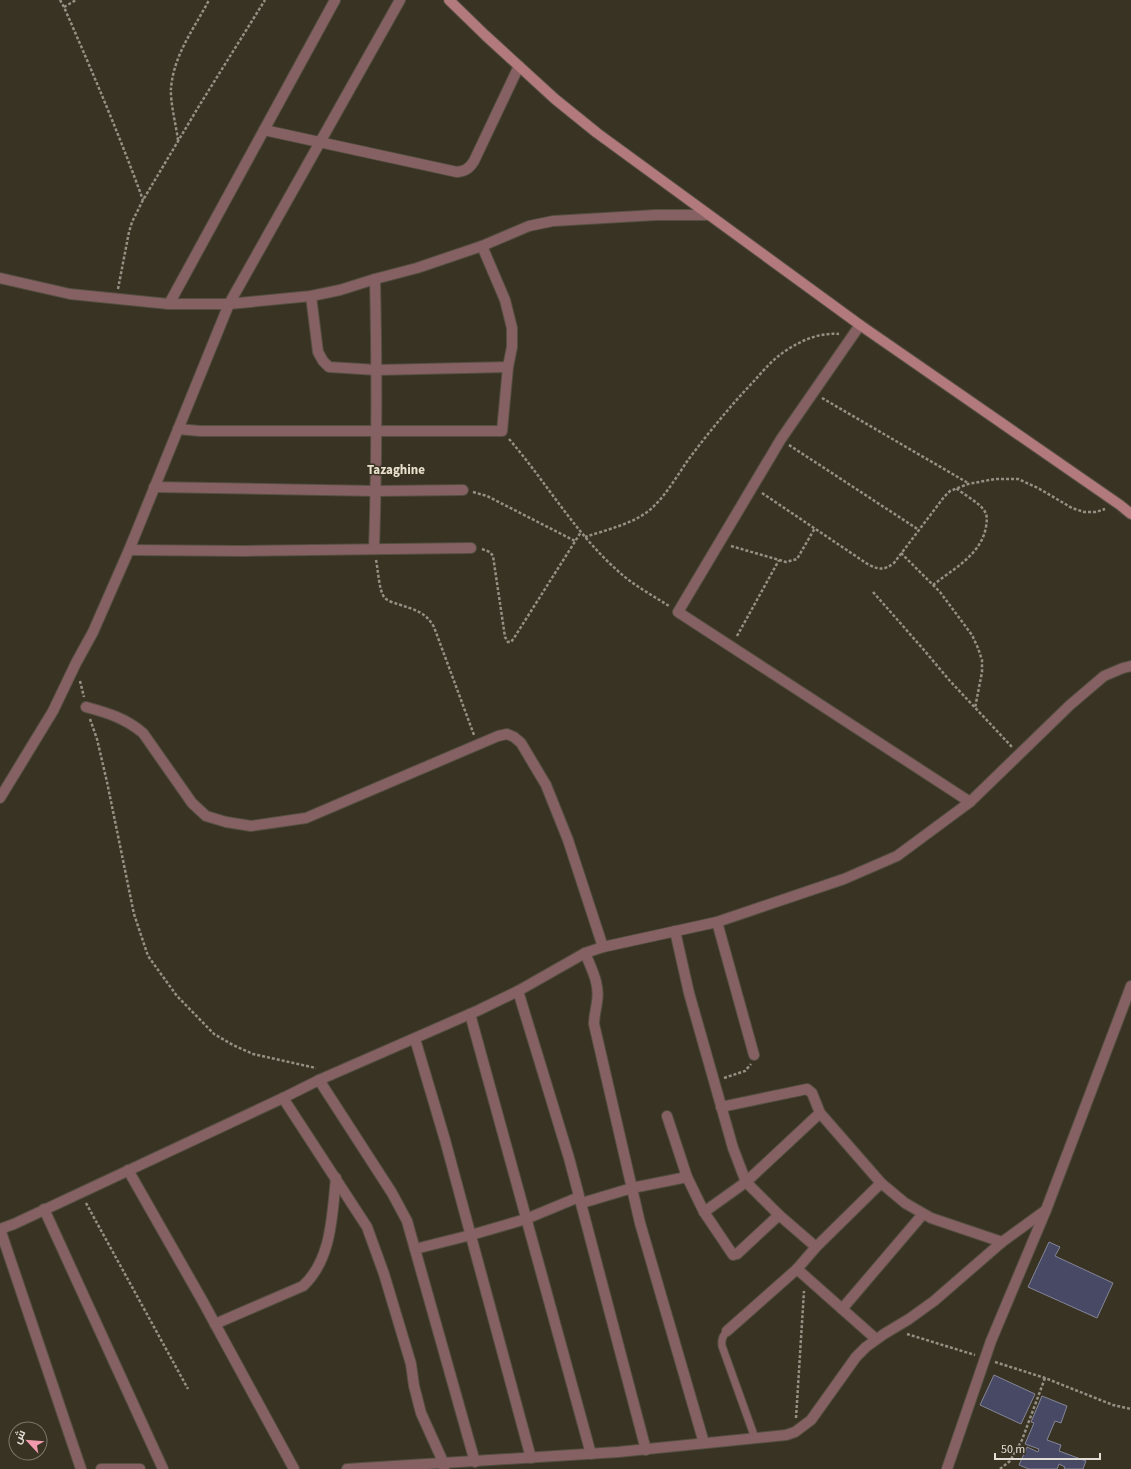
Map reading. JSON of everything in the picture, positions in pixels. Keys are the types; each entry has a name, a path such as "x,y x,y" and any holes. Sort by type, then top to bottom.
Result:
{"street":[{"path":"169,304 335,0"},
{"path":"0,798 52,711 93,632 129,550 229,304 400,0"},
{"path":"449,0 555,99 596,133 860,325 1131,514"},
{"path":"264,130 457,172 464,171 474,162 519,66"},
{"path":"0,278 70,294 169,304 229,304 312,296 340,290 374,279 417,268 482,246 529,226 553,221 656,215 708,214"},
{"path":"178,428 200,431 502,431 508,367 512,347 512,328 505,300 482,246"},
{"path":"374,279 377,370 374,550"},
{"path":"312,296 318,352 323,361 329,367 377,370 508,367"},
{"path":"860,325 780,439 678,612 970,802"},
{"path":"154,487 376,491 463,490"},
{"path":"129,550 244,551 471,548"},
{"path":"81,1469 0,1229 44,1210 336,1072 470,1014 518,991 585,954 603,947 717,922 844,879 897,856 970,802 1070,705 1104,676 1131,666"},
{"path":"86,707 118,717 134,726 142,733 192,803 206,816 226,822 251,826 306,818 498,736 507,734 514,737 520,743 546,785 568,840 603,947"},
{"path":"717,922 754,1055"},
{"path":"675,931 689,993 721,1107 733,1148 746,1182 779,1215 816,1247"},
{"path":"585,954 596,980 598,990 597,1003 594,1013 594,1024 640,1223 704,1443"},
{"path":"947,1469 985,1358 1046,1210 1131,986"},
{"path":"518,991 569,1158 646,1450"},
{"path":"470,1014 591,1454"},
{"path":"414,1039 445,1140 531,1458"},
{"path":"319,1080 399,1204 407,1221 475,1462"},
{"path":"721,1107 807,1089 812,1093 820,1113 881,1183 904,1203 931,1218 1002,1242"},
{"path":"283,1098 367,1227 384,1274 411,1364 414,1386 421,1414 444,1466"},
{"path":"704,1212 746,1182 820,1113"},
{"path":"667,1116 687,1177 704,1212 731,1253 735,1255 779,1215"},
{"path":"128,1170 215,1324 294,1469"},
{"path":"415,1249 526,1219 580,1200 687,1177"},
{"path":"215,1324 303,1286 312,1278 325,1252 329,1235 336,1178"},
{"path":"727,1331 797,1269 816,1247 881,1183"},
{"path":"44,1210 164,1469"},
{"path":"347,1469 444,1466 475,1462 646,1450 786,1435 795,1432 811,1420 856,1357 866,1347 934,1301 1002,1242 1046,1210"},
{"path":"842,1309 923,1214"},
{"path":"797,1269 876,1340"},
{"path":"101,1469 140,1469"}],"lane":[{"path":"727,1331 721,1341 722,1346 755,1438"}],"path":[{"path":"60,0 124,149 143,200"},
{"path":"64,7 76,0"},
{"path":"178,140 171,89 173,70 180,53 209,0"},
{"path":"116,299 132,222 178,140 265,0"},
{"path":"585,537 635,520 651,509 660,500 689,459 737,399 776,358 795,345 819,335 832,334 853,336"},
{"path":"813,393 968,484"},
{"path":"502,431 523,456 569,518 600,554 620,573 678,612"},
{"path":"780,439 920,530"},
{"path":"752,486 875,568 881,569 887,569 894,563 950,491 968,484 995,479 1018,479 1038,488 1072,508 1084,512 1096,512 1120,505"},
{"path":"933,585 973,554 980,544 985,532 987,517 983,508 956,488"},
{"path":"463,490 488,496 575,541"},
{"path":"719,543 786,562 796,559 815,528"},
{"path":"471,548 487,550 492,556 505,637 508,642 511,642 581,532"},
{"path":"374,550 381,591 384,598 422,613 428,618 434,627 478,745"},
{"path":"901,553 940,592 972,635 982,660 982,672 975,708"},
{"path":"731,647 779,560"},
{"path":"873,592 950,681 1019,755"},
{"path":"76,663 86,707 97,739 134,914 148,956 177,996 214,1034 253,1054 336,1072"},
{"path":"714,1081 745,1071 749,1068 754,1055"},
{"path":"81,1192 188,1389"},
{"path":"795,1432 805,1276"},
{"path":"891,1329 985,1358 1045,1378 1113,1405 1131,1409"},
{"path":"1000,1469 1010,1461 1022,1440 1045,1378"}],"building":[{"path":"1049,1242 1060,1247 1055,1256 1113,1283 1097,1318 1028,1287"},
{"path":"994,1375 1035,1394 1021,1424 980,1405"},
{"path":"1042,1396 1067,1406 1061,1423 1055,1421 1047,1440 1061,1445 1059,1451 1086,1461 1083,1469 1064,1469 1065,1467 1059,1464 1057,1469 1029,1469 1019,1465 1027,1447 1038,1452 1039,1449 1025,1444 1034,1423 1031,1422"}],"district":[{"name":"Tazaghine","path":"396,470"}]}
